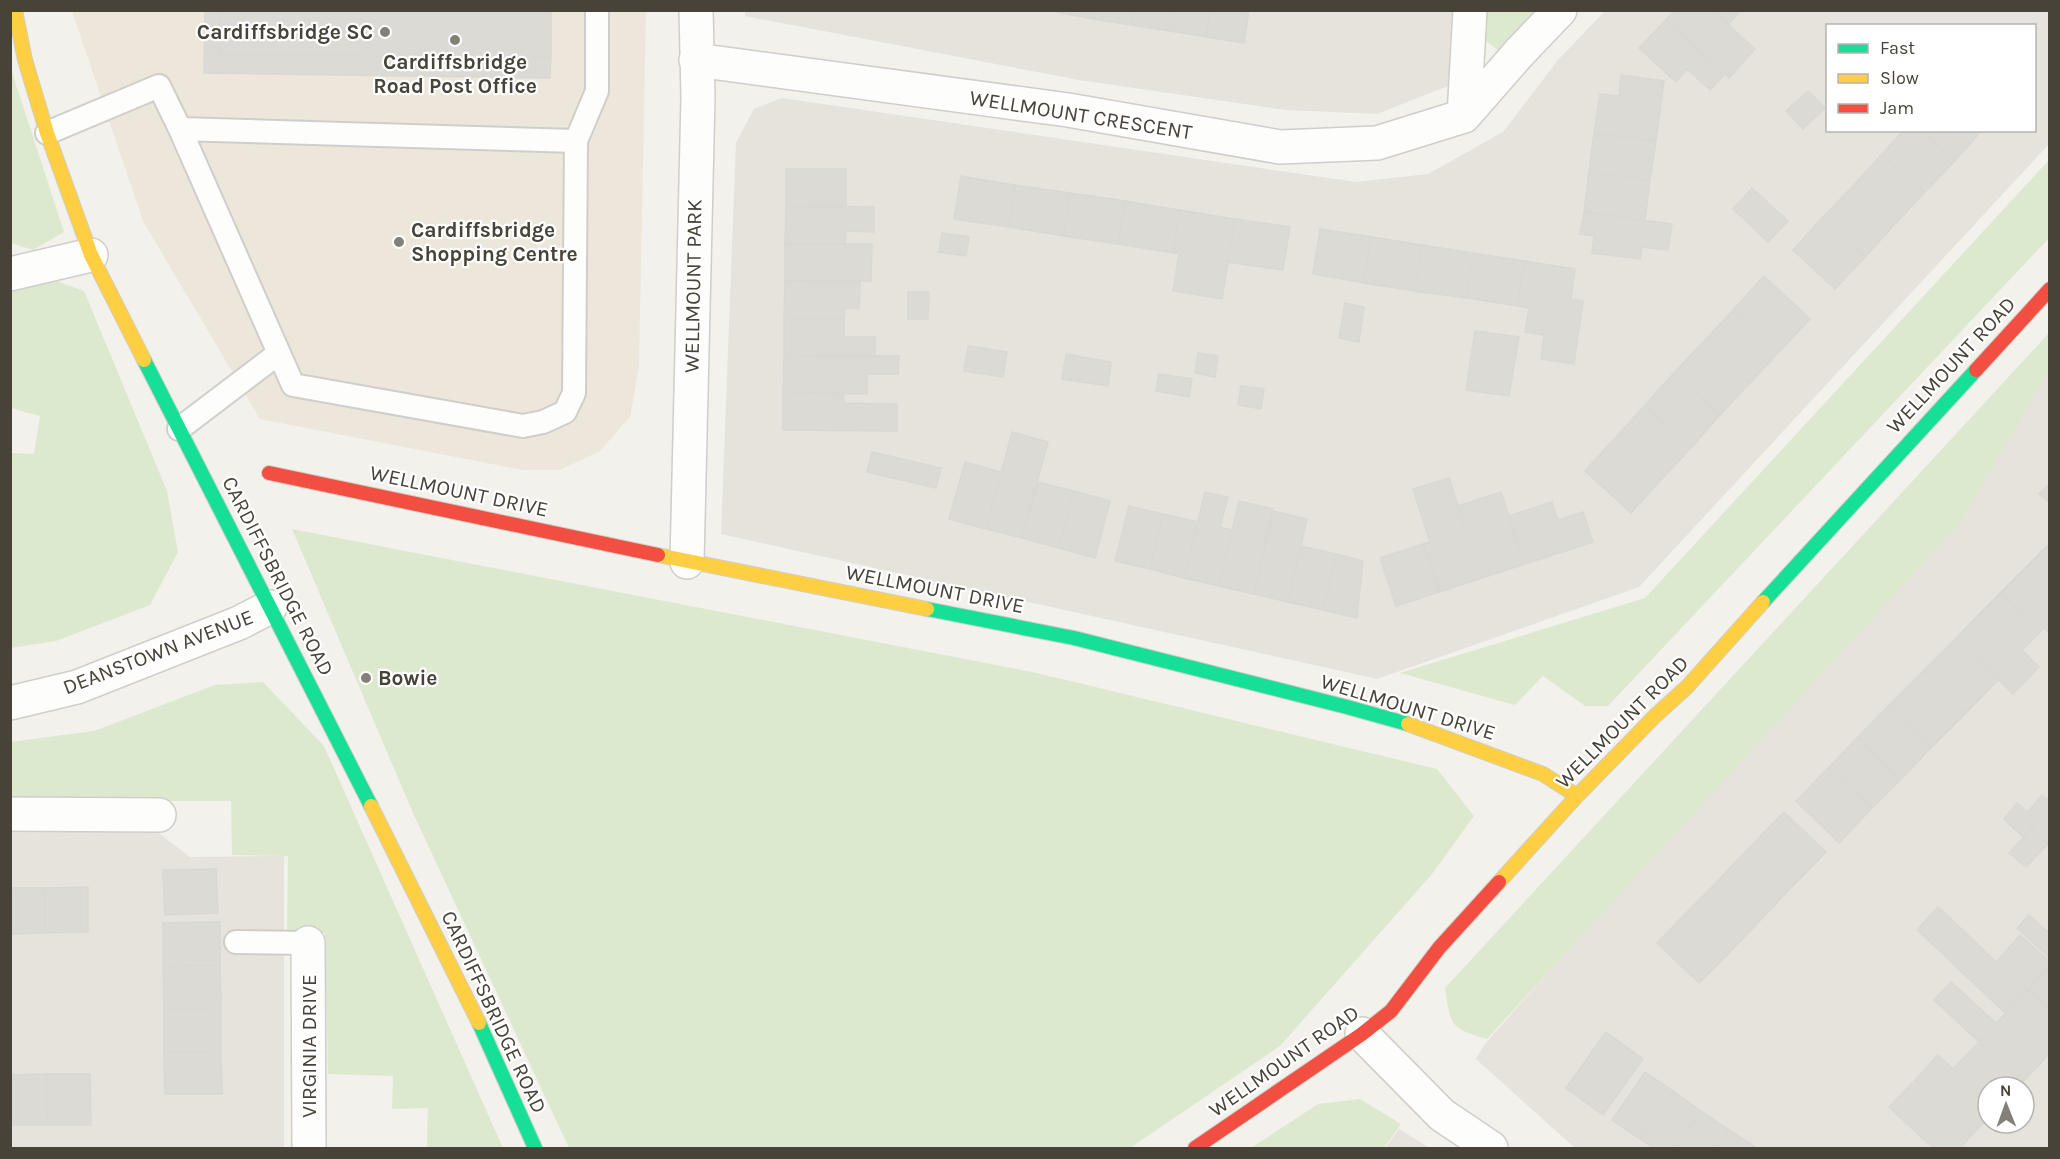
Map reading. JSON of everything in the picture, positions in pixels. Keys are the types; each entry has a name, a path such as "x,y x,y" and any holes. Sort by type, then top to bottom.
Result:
{"street":[{"name":"CARDIFFSBRIDGE ROAD","path":"15,10 25,60 47,133 91,255 486,1036 535,1149"},
{"name":"WELLMOUNT PARK","path":"687,562 698,97 696,10"},
{"path":"1464,116 1470,10"},
{"path":"1464,116 1560,10"},
{"name":"WELLMOUNT CRESCENT","path":"696,60 1068,110 1280,147 1377,143 1464,116"},
{"path":"10,274 91,255"},
{"name":"WELLMOUNT ROAD","path":"1195,1149 1362,1035 1391,1011 1439,948 1577,796 1655,716 1687,687 1802,558 2049,290"},
{"name":"WELLMOUNT DRIVE","path":"269,473 603,542 687,562 1074,638 1347,707 1424,729 1543,774 1577,796"},
{"name":"DEANSTOWN AVENUE","path":"10,703 77,687 239,623 270,608"},
{"path":"10,814 159,815"},
{"name":"VIRGINIA DRIVE","path":"308,944 309,1149"},
{"path":"1362,1035 1442,1115 1491,1149"}],"lane":[{"path":"47,133 159,86 293,385 523,426 543,422 565,412 574,393 576,141 597,92 597,10"},
{"path":"180,129 576,141"},
{"path":"179,429 279,353"},
{"path":"236,942 308,944"}],"shaded area":[{"name":"Cardiffsbridge Shopping Centre","path":"72,11 646,11 639,366 630,417 600,451 560,470 523,470 260,419 143,221"},
{"path":"745,11 1453,11 1448,86 1377,114 1286,110 1079,80 745,16"},
{"path":"1605,11 2049,11 2049,144 1639,587 1377,679 721,534 736,143 754,109 782,98 1356,182 1428,174 1503,132 1558,60"},
{"path":"2049,366 2049,1148 1575,1148 1476,1059 1484,1045 1953,514"},
{"path":"10,825 148,825 190,857 284,856 284,1148 11,1148"},
{"path":"1399,1129 1430,1148 1385,1148"}],"green space":[{"path":"1484,11 1542,11 1503,54 1482,38"},
{"path":"10,66 64,232 33,250 11,243"},
{"path":"2049,160 2049,238 1608,706 1585,706 1543,676 1515,705 1400,673 1645,598"},
{"path":"48,278 84,291 167,491 178,552 150,605 56,641 11,648 11,453 34,454 40,416 11,408 11,285"},
{"path":"2049,333 2049,371 1960,523 1487,1039 1459,1028 1451,1017 1445,988"},
{"path":"292,529 1037,673 1437,769 1474,816 1432,874 1280,1046 1130,1148 569,1148 413,813"},
{"path":"263,682 324,746 503,1148 427,1148 428,1108 392,1109 393,1076 328,1074 325,933 287,935 288,856 232,855 231,801 11,801 10,742 94,731 215,685"},
{"path":"1360,1099 1401,1124 1384,1148 1251,1148 1318,1104"}],"building":[{"path":"205,10 220,10 219,54 551,58 550,78 204,73"},
{"name":"Cardiffsbridge SC","path":"220,10 551,10 551,58 219,54"},
{"path":"1057,10 1095,10 1094,19 1056,12"},
{"path":"1095,10 1134,10 1131,25 1094,19"},
{"path":"1134,10 1172,10 1169,31 1131,25"},
{"path":"1172,10 1211,10 1206,37 1169,31"},
{"path":"1211,10 1249,10 1244,43 1206,37"},
{"path":"1674,10 1712,10 1755,49 1729,78 1666,20"},
{"path":"1712,10 1741,10 1728,25"},
{"path":"1666,20 1725,74 1710,90 1687,69 1676,82 1639,48"},
{"path":"1621,75 1664,81 1656,141 1594,133 1600,94 1619,96"},
{"path":"1808,91 1825,108 1803,129 1786,111"},
{"path":"1902,132 1924,132 1955,161 1925,192 1882,154"},
{"path":"1924,132 1980,132 1955,161"},
{"path":"1594,133 1656,141 1650,180 1589,172"},
{"path":"1882,154 1925,192 1895,224 1853,186"},
{"path":"786,169 846,169 846,206 786,206"},
{"path":"1589,172 1650,180 1645,220 1584,212"},
{"path":"961,176 1015,185 1009,227 954,219"},
{"path":"1015,185 1070,193 1064,236 1009,227"},
{"path":"1853,186 1895,224 1865,257 1822,218"},
{"path":"1752,188 1788,221 1768,242 1733,209"},
{"path":"1070,193 1125,201 1118,244 1064,236"},
{"path":"1125,201 1180,210 1173,253 1118,244"},
{"path":"786,206 874,207 874,232 846,231 845,244 785,244"},
{"path":"1180,210 1235,219 1222,299 1173,291 1179,253 1173,253"},
{"path":"1584,212 1672,224 1668,250 1642,247 1640,259 1592,253 1594,236 1580,234"},
{"path":"1822,218 1865,257 1835,289 1793,250"},
{"path":"1235,219 1290,227 1283,270 1228,262"},
{"path":"1320,229 1371,237 1364,283 1313,274"},
{"path":"942,233 969,237 966,256 939,252"},
{"path":"1371,237 1422,245 1415,291 1364,283"},
{"path":"785,244 872,244 871,281 785,281"},
{"path":"1422,245 1473,253 1466,298 1415,291"},
{"path":"1473,253 1524,261 1517,306 1466,298"},
{"path":"1524,261 1575,269 1571,299 1583,301 1574,364 1541,359 1544,335 1525,332 1529,308 1517,306"},
{"path":"1764,276 1810,319 1780,351 1734,309"},
{"path":"785,281 860,282 859,309 845,308 844,319 784,318"},
{"path":"908,292 929,292 928,319 908,319"},
{"path":"1345,303 1364,307 1359,342 1339,338"},
{"path":"1734,309 1780,351 1750,383 1704,341"},
{"path":"784,318 844,319 844,337 875,337 875,357 784,355"},
{"path":"1475,331 1519,337 1509,396 1466,390"},
{"path":"1704,341 1750,383 1720,415 1674,373"},
{"path":"968,346 1007,352 1003,377 964,371"},
{"path":"1198,353 1218,356 1215,377 1195,373"},
{"path":"1066,354 1111,362 1108,386 1062,379"},
{"path":"784,355 899,356 898,374 867,374 867,394 783,392"},
{"path":"1674,373 1720,415 1691,448 1645,405"},
{"path":"1159,374 1192,379 1189,397 1156,391"},
{"path":"1241,386 1264,389 1261,409 1238,405"},
{"path":"783,392 843,394 844,403 897,404 897,431 783,430"},
{"path":"1645,405 1691,448 1661,480 1615,438"},
{"path":"1012,432 1048,442 1022,538 986,529"},
{"path":"1615,438 1661,480 1631,513 1585,471"},
{"path":"872,452 941,468 936,488 867,472"},
{"path":"965,462 1001,472 986,529 949,519"},
{"path":"1449,478 1482,578 1439,592 1423,544 1430,542 1413,489"},
{"path":"1038,482 1074,491 1059,548 1022,538"},
{"path":"2050,483 2050,503 2039,494"},
{"path":"1074,491 1110,501 1095,558 1059,548"},
{"path":"1205,492 1228,497 1220,527 1232,530 1219,586 1184,578"},
{"path":"1501,492 1525,564 1482,578 1458,506"},
{"path":"1239,501 1273,509 1254,594 1219,586"},
{"path":"1552,502 1558,520 1583,512 1593,542 1525,564 1509,516"},
{"path":"1129,506 1163,514 1150,569 1115,561"},
{"path":"1273,511 1307,519 1288,602 1254,594"},
{"path":"1163,514 1198,522 1184,578 1150,569"},
{"path":"2050,543 2050,566 2038,555"},
{"path":"1423,544 1439,592 1396,606 1380,558"},
{"path":"1301,546 1336,554 1323,610 1288,602"},
{"path":"1336,554 1363,561 1357,618 1323,610"},
{"path":"2038,555 2050,566 2050,633 2044,628 2041,631 2001,592"},
{"path":"2001,592 2041,631 2022,650 2039,667 2013,694 1956,638"},
{"path":"1956,638 1998,680 1966,713 1923,671"},
{"path":"1923,671 1966,713 1931,748 1888,706"},
{"path":"1888,706 1931,748 1900,780 1858,737"},
{"path":"1858,737 1900,780 1872,808 1829,767"},
{"path":"1829,767 1872,808 1839,843 1796,801"},
{"path":"2042,795 2050,802 2050,808 2023,837 2004,819 2017,803 2028,812"},
{"path":"2050,808 2050,842 2048,844 2031,829"},
{"path":"1784,812 1826,852 1785,894 1743,854"},
{"path":"2031,829 2048,844 2026,867 2009,853"},
{"path":"1743,854 1785,894 1755,926 1713,886"},
{"path":"216,869 218,913 165,915 163,870"},
{"path":"1713,886 1755,926 1727,955 1685,914"},
{"path":"88,887 88,932 45,933 45,888"},
{"path":"10,888 45,888 45,933 10,934"},
{"path":"1938,907 1966,933 1945,956 1917,930"},
{"path":"1685,914 1727,955 1699,983 1657,943"},
{"path":"2029,915 2047,931 2050,929 2050,958 2017,928"},
{"path":"220,922 220,965 163,966 163,923"},
{"path":"1966,933 1996,962 2020,935 2050,962 2050,967 2005,1013 1945,956"},
{"path":"220,965 221,1008 164,1009 163,966"},
{"path":"2050,967 2050,1010 2028,990"},
{"path":"1951,982 1996,1023 1979,1042 1934,1000"},
{"path":"2028,990 2050,1010 2050,1053 2046,1057 2003,1016"},
{"path":"221,1008 221,1051 164,1052 164,1009"},
{"path":"2003,1016 2046,1057 2029,1075 2014,1075 1979,1042"},
{"path":"1606,1032 1643,1059 1603,1115 1566,1088"},
{"path":"1979,1042 2014,1075 1976,1075 1976,1090 1953,1069"},
{"path":"221,1051 222,1094 165,1094 164,1052"},
{"path":"1938,1055 1976,1090 1976,1131 1973,1134 1915,1080"},
{"path":"1645,1072 1673,1091 1640,1139 1612,1120"},
{"path":"46,1074 90,1074 91,1125 47,1125"},
{"path":"46,1074 47,1125 10,1125 10,1075"},
{"path":"1915,1080 1973,1134 1960,1148 1933,1148 1889,1107"},
{"path":"1673,1091 1701,1111 1675,1148 1654,1148 1640,1139"},
{"path":"1701,1111 1729,1130 1716,1148 1675,1148"},
{"path":"1729,1130 1757,1148 1716,1148"}],"traffic: fast":[{"path":"144,360 371,806"},
{"path":"1763,602 1976,370"},
{"path":"927,609 1074,638 1408,724"},
{"path":"479,1023 535,1148"}],"traffic: slow":[{"path":"15,10 25,60 47,133 91,255 144,360"},
{"path":"658,555 927,609"},
{"path":"1499,882 1577,796 1655,716 1687,687 1763,602"},
{"path":"1408,724 1543,774 1577,796"},
{"path":"371,806 479,1023"}],"traffic: jam":[{"path":"1976,370 2050,289"},
{"path":"269,473 658,555"},
{"path":"1195,1148 1362,1034 1391,1011 1439,948 1499,882"}],"place":[{"name":"Cardiffsbridge SC","path":"385,32"},
{"name":"Cardiffsbridge Road Post Office","path":"455,40"},
{"name":"Cardiffsbridge Shopping Centre","path":"399,242"},
{"name":"Bowie","path":"366,678"}]}
